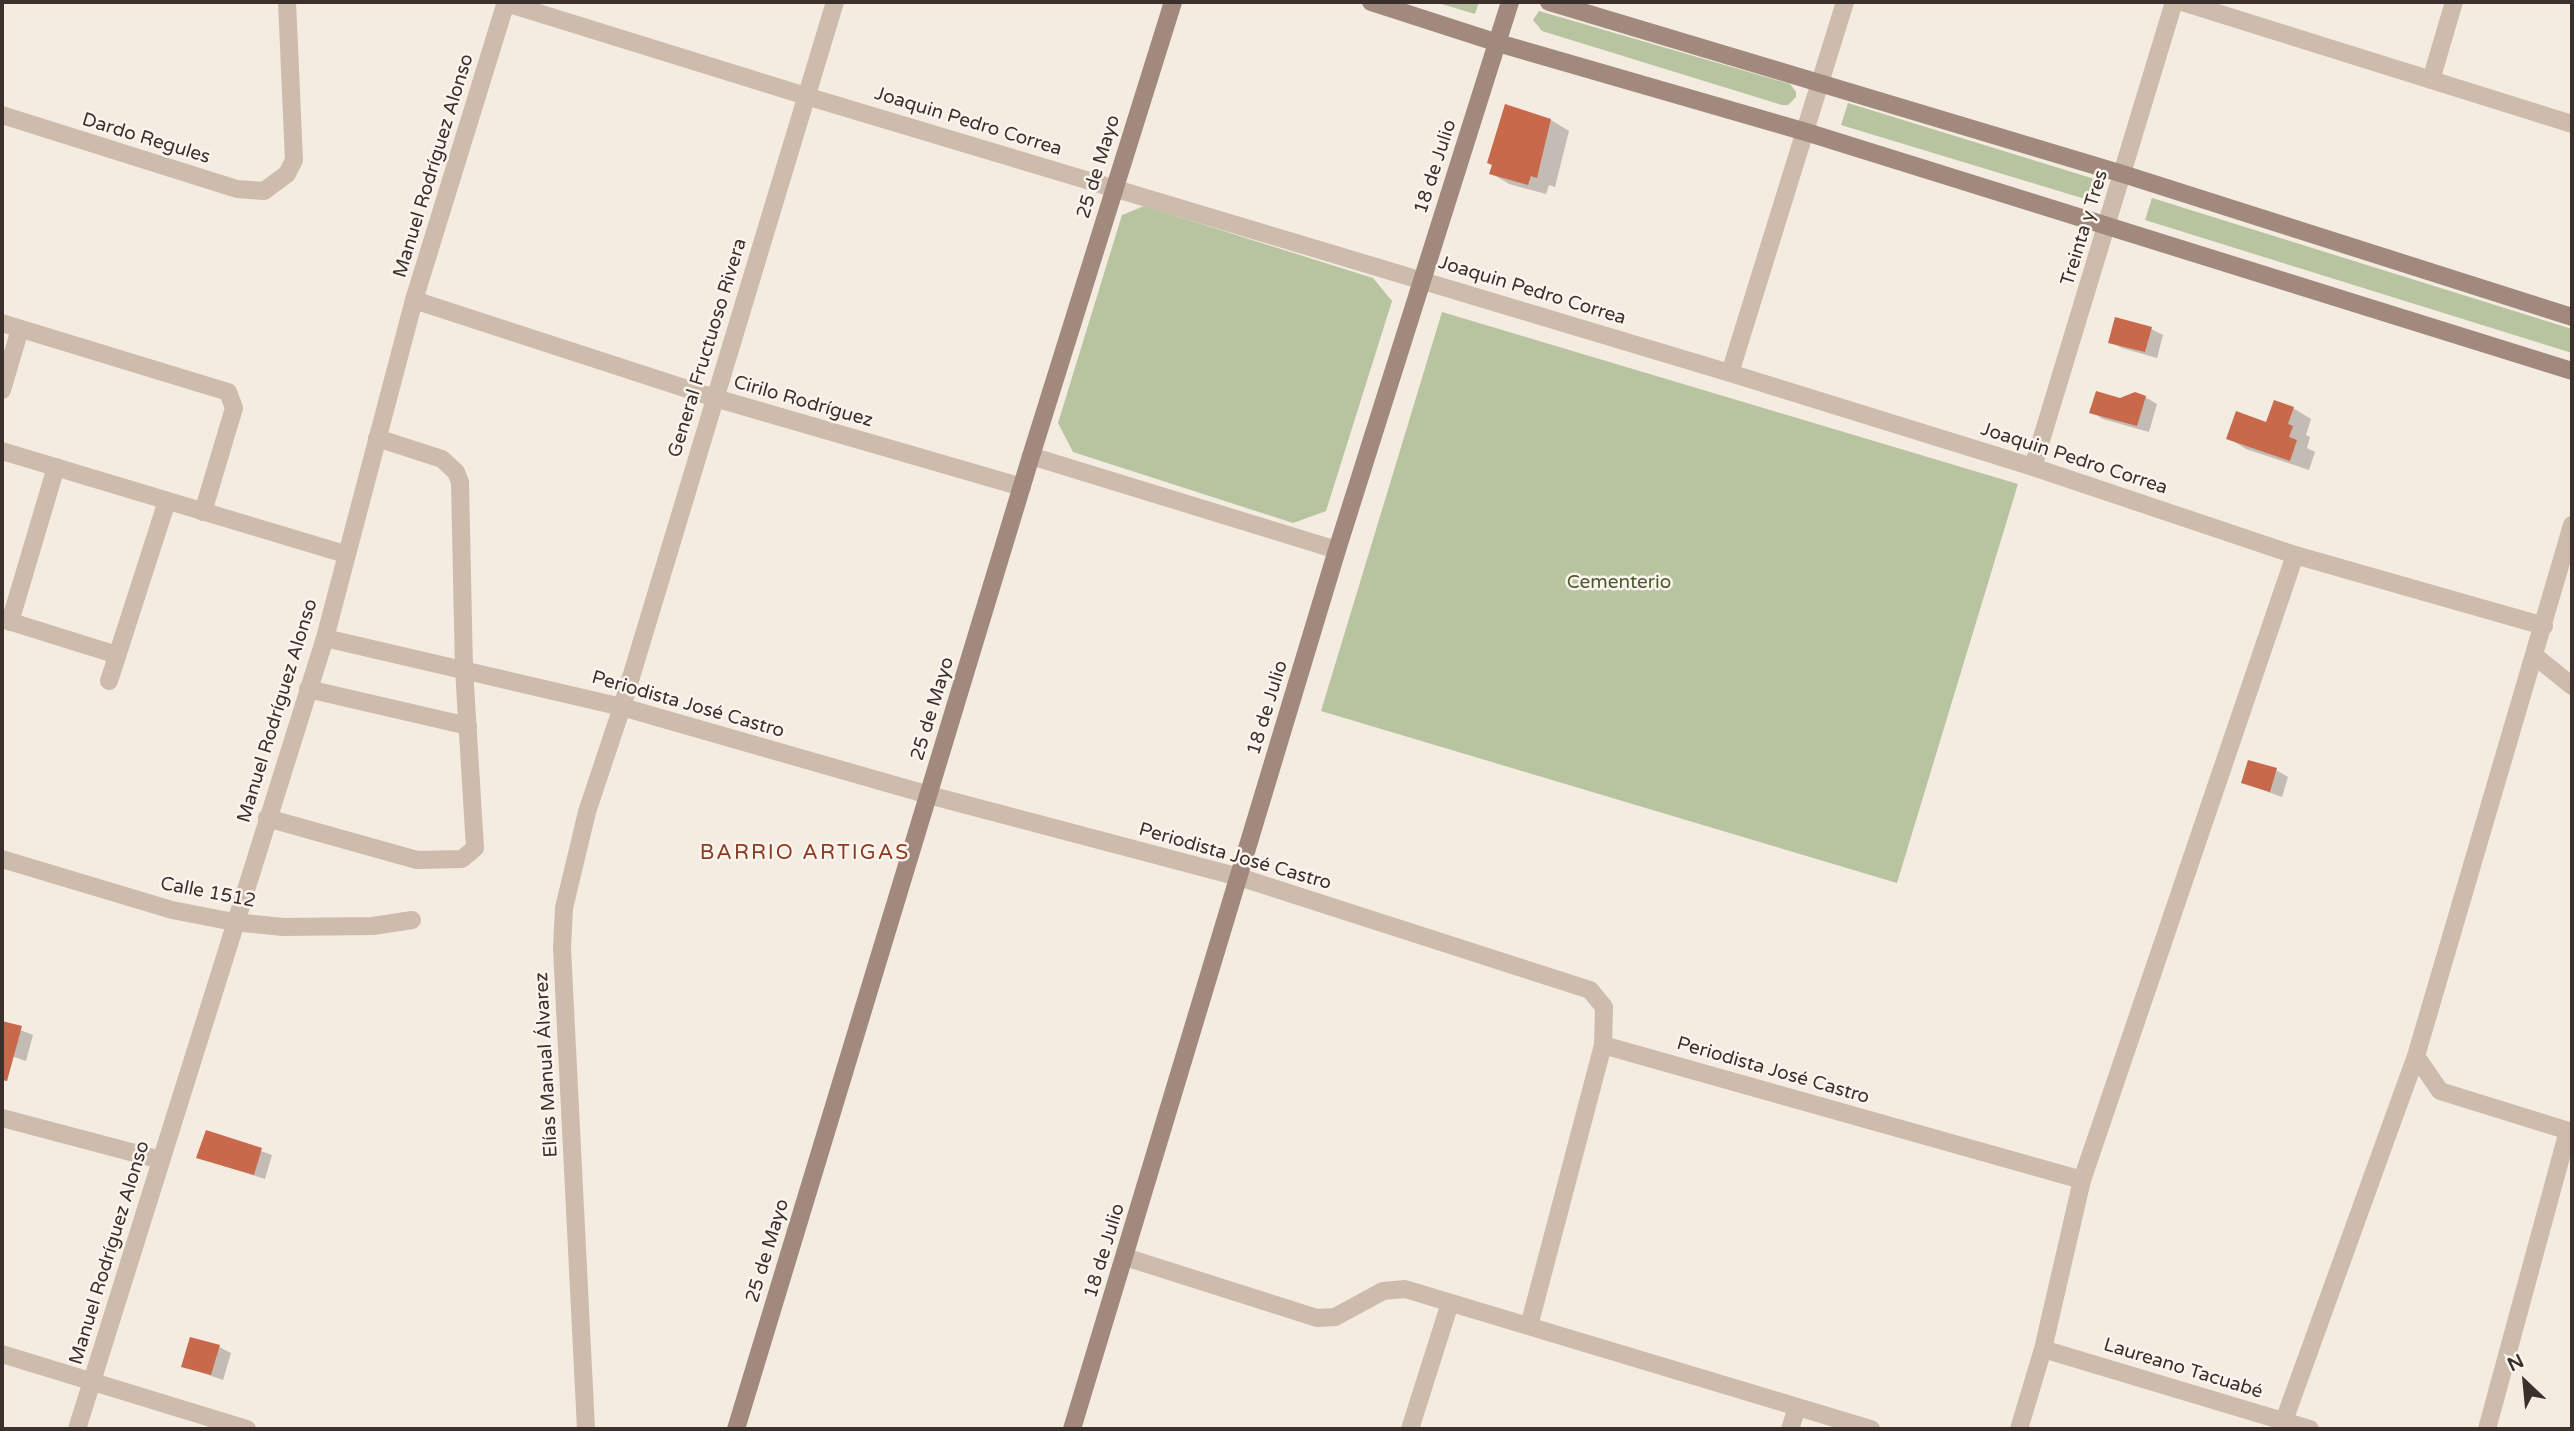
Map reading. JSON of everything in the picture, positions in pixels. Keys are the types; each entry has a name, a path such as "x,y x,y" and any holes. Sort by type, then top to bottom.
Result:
{"street":[{"name":"Dardo Regules","path":"2,116 237,190 264,191 287,174 293,160 287,2"},
{"name":"Joaquin Pedro Correa","path":"506,2 806,96 1730,373 2033,467 2295,555 2544,626"},
{"name":"Manuel Rodríguez Alonso","path":"77,1429 325,638 414,300 506,2"},
{"name":"General Fructuoso Rivera","path":"622,707 835,2"},
{"name":"25 de Mayo","path":"736,1429 1031,456 1173,2"},
{"path":"1371,2 1498,43 1806,132 2572,371"},
{"name":"18 de Julio","path":"1072,1429 1337,550 1510,2"},
{"path":"1549,2 2123,174 2572,317"},
{"path":"1730,373 1845,2"},
{"name":"Treinta y Tres","path":"2033,467 2174,2"},
{"path":"2182,2 2572,124"},
{"path":"2431,80 2454,2"},
{"name":"Cirilo Rodríguez","path":"414,300 715,398 1022,487"},
{"path":"2,323 228,393 234,408 203,512"},
{"path":"2,390 20,329"},
{"path":"267,818 417,860 461,859 475,848 464,669 460,482 456,472 442,459 377,438"},
{"path":"2,451 345,554"},
{"path":"1031,456 1337,550"},
{"path":"55,467 6,621 117,655"},
{"path":"109,681 167,501"},
{"path":"2282,1425 2416,1056 2572,525"},
{"path":"2019,1429 2043,1349 2082,1180 2295,555"},
{"name":"Periodista José Castro","path":"325,638 622,707 929,795 1239,877 1590,990 1604,1007 1603,1045 2082,1180"},
{"path":"2535,656 2572,686"},
{"path":"309,690 468,726"},
{"name":"Elías Manual Álvarez","path":"586,1429 562,948 564,908 573,862 622,707"},
{"name":"Calle 1512","path":"2,859 172,910 234,922 283,927 373,926 412,920"},
{"path":"1529,1326 1603,1045"},
{"path":"2416,1056 2440,1090 2570,1132 2487,1429"},
{"path":"2,1118 161,1160"},
{"path":"1125,1257 1317,1318 1335,1317 1383,1291 1405,1289 1871,1429"},
{"path":"1410,1429 1450,1303"},
{"name":"Laureano Tacuabé","path":"2043,1349 2282,1425 2309,1429"},
{"path":"2,1354 247,1429"},
{"path":"1790,1429 1797,1408"}],"green space":[{"path":"1435,2 1479,2 1475,14"},
{"path":"1539,11 1790,84 1796,97 1788,105 1782,105 1542,31 1533,20"},
{"path":"1848,103 2101,181 2095,202 1841,125"},
{"path":"2152,198 2572,329 2572,353 2145,220"},
{"path":"1144,206 1373,278 1392,301 1326,511 1293,523 1073,452 1058,423 1122,215"},
{"name":"Cementerio","path":"1442,312 2018,484 1897,883 1321,711"}],"building":[{"path":"1505,104 1551,119 1537,178 1531,176 1528,185 1489,174 1492,165 1487,163"},
{"path":"2115,317 2152,327 2145,352 2108,343"},
{"path":"2096,391 2120,398 2135,392 2146,396 2137,426 2089,413"},
{"path":"2274,400 2294,407 2288,424 2293,426 2289,437 2297,440 2290,461 2226,439 2236,411 2266,422"},
{"path":"2248,760 2277,768 2270,792 2241,783"},
{"path":"2,1021 22,1026 7,1081 2,1080"},
{"path":"206,1130 262,1148 254,1175 196,1158"},
{"path":"190,1337 220,1345 211,1375 181,1367"}],"district":[{"name":"BARRIO ARTIGAS","path":"805,853"}]}
